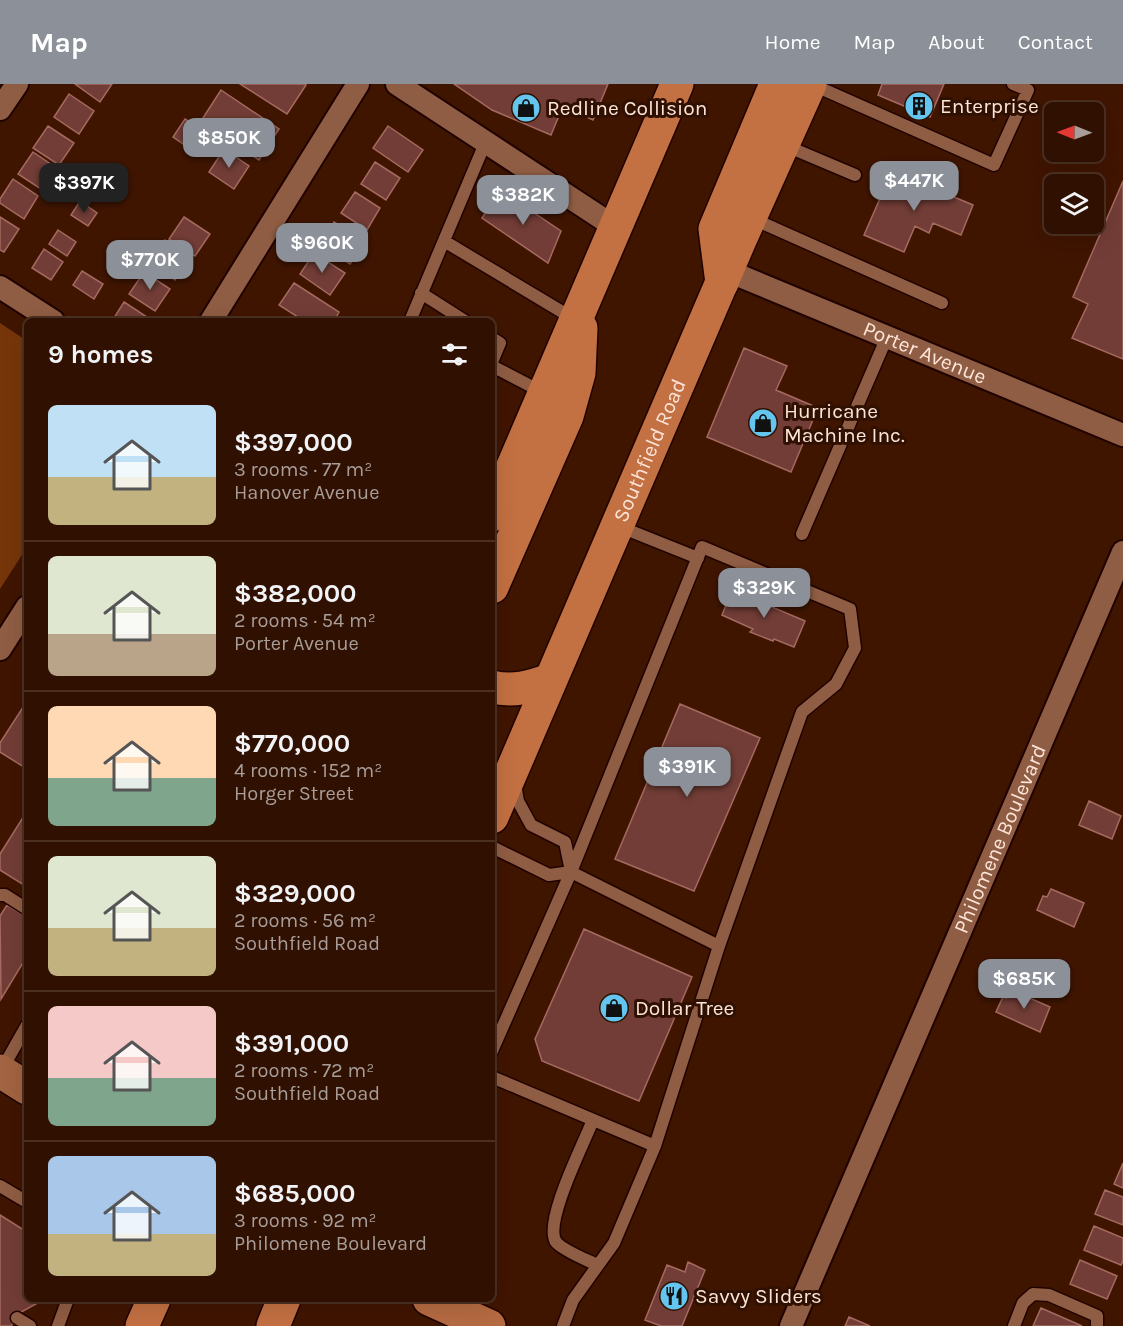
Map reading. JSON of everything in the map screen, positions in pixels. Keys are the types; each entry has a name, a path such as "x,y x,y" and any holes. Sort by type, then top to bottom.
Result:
{"highway":[{"path":"495,507 677,84"},
{"path":"725,278 715,229 776,84"},
{"name":"Southfield Road","path":"495,810 810,84"},
{"path":"495,579 567,416 579,372 579,312"},
{"path":"495,688 506,690 527,689 550,680"},
{"path":"273,1326 283,1302"}],"main road":[{"path":"436,1302 489,1326"}],"street":[{"path":"0,110 17,84"},
{"path":"213,318 358,84"},
{"path":"397,84 615,227"},
{"name":"Porter Avenue","path":"725,278 887,337 1123,435"},
{"path":"0,287 48,318"},
{"name":"Philomene Boulevard","path":"791,1326 1123,552"},
{"path":"0,648 24,612"}],"lane":[{"path":"810,84 994,165 1028,90 1013,84"},
{"path":"411,318 486,141"},
{"path":"783,145 855,175"},
{"path":"750,218 942,303"},
{"path":"444,241 579,312"},
{"path":"421,293 460,318"},
{"path":"802,534 887,337"},
{"path":"495,340 500,343 495,356"},
{"path":"495,366 544,393"},
{"path":"617,526 698,558"},
{"path":"495,1044 571,872 702,547 850,609 855,648 836,684 802,712 719,946 655,1146 614,1243 573,1300 563,1326"},
{"path":"512,769 518,801 531,825 565,842 571,872"},
{"path":"495,848 549,874 571,872 719,946"},
{"path":"0,895 5,895 24,907"},
{"path":"9,1077 24,1034"},
{"path":"495,1078 655,1146"},
{"path":"593,1120 555,1211 553,1235 557,1244 597,1265"},
{"path":"0,1186 24,1200"},
{"path":"1014,1326 1023,1303 1033,1294 1049,1295 1097,1316 1097,1326"},
{"path":"58,1326 67,1302"},
{"path":"17,1318 30,1326"}],"shaded area":[{"path":"0,323 24,339 24,552 0,589"}],"building":[{"path":"75,84 112,84 100,102"},
{"path":"240,84 304,84 306,85 287,114"},
{"name":"Redline Collision","path":"454,84 608,84 593,120 563,106 551,135 492,110"},
{"name":"Enterprise","path":"882,84 944,84 930,117 878,95"},
{"path":"221,90 279,129 259,160 201,121"},
{"path":"69,94 94,111 79,134 54,117"},
{"path":"185,119 204,131 192,150 173,137"},
{"path":"48,126 74,143 59,165 33,148"},
{"path":"388,126 423,150 408,172 373,148"},
{"path":"224,149 249,166 234,189 209,172"},
{"path":"33,152 58,169 44,191 18,174"},
{"path":"375,162 400,178 386,200 361,184"},
{"path":"892,171 973,205 961,235 933,223 929,233 915,226 904,252 864,235"},
{"path":"13,179 38,196 24,219 0,203 0,199"},
{"path":"1123,181 1123,359 1072,338 1088,304 1073,297 1100,234 1104,234 1104,225"},
{"path":"500,190 561,231 548,263 482,218"},
{"path":"355,192 380,208 367,230 341,213"},
{"path":"80,201 97,213 88,226 71,215"},
{"path":"0,217 19,229 4,252 0,250"},
{"path":"184,217 210,234 195,256 169,239"},
{"path":"334,222 365,242 350,264 320,244"},
{"path":"58,230 76,242 67,256 49,244"},
{"path":"165,240 190,257 175,280 150,263"},
{"path":"44,249 63,262 51,280 32,268"},
{"path":"314,253 345,273 330,295 300,274"},
{"path":"82,271 103,284 94,299 73,285"},
{"path":"144,272 170,289 155,311 129,294"},
{"path":"294,283 339,312 336,318 299,318 279,305"},
{"path":"124,302 148,318 114,318"},
{"name":"Hurricane Machine Inc.","path":"744,348 787,366 776,390 818,408 791,472 707,437"},
{"path":"732,590 805,621 794,647 750,632 753,629 722,615"},
{"path":"680,704 760,738 694,891 615,859"},
{"path":"24,706 24,767 0,752 0,743"},
{"path":"1089,801 1121,816 1112,839 1079,825"},
{"path":"24,816 24,885 0,870 0,854"},
{"path":"1051,889 1084,903 1074,927 1037,910 1043,896 1047,897"},
{"path":"7,905 24,915 24,961 1,999 0,916"},
{"name":"Dollar Tree","path":"584,929 692,977 639,1101 542,1061 535,1039"},
{"path":"1011,990 1050,1007 1040,1032 996,1012 1003,997 1007,998"},
{"path":"1123,1163 1123,1188 1114,1184"},
{"path":"1105,1190 1123,1197 1123,1225 1095,1214"},
{"path":"0,1215 24,1230 24,1302 39,1302 21,1312 11,1326 0,1326"},
{"path":"1094,1226 1123,1238 1121,1265 1084,1250"},
{"path":"1080,1260 1117,1276 1107,1299 1070,1284"},
{"name":"Savvy Sliders","path":"688,1262 705,1270 682,1326 661,1326 645,1320 667,1265 685,1272"},
{"path":"1041,1308 1082,1326 1033,1326"},
{"path":"849,1317 870,1326 845,1326"}],"place":[{"name":"Enterprise","path":"919,106"},
{"name":"Redline Collision","path":"526,108"},
{"name":"Hurricane Machine Inc.","path":"763,423"},
{"name":"Dollar Tree","path":"614,1008"},
{"name":"Savvy Sliders","path":"674,1296"}]}
